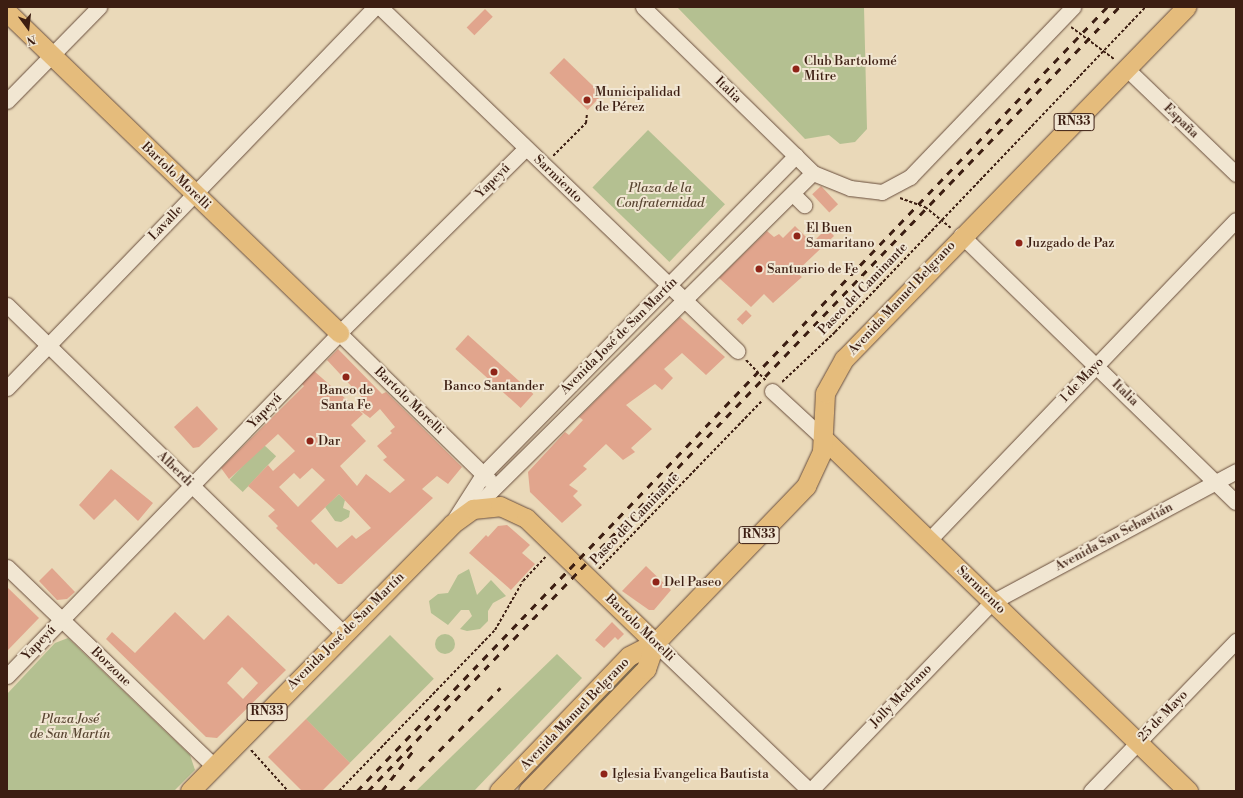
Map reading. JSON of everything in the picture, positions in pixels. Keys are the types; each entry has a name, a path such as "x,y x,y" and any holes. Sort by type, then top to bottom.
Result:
{"main road":[{"name":"Avenida Manuel Belgrano","path":"499,791 630,656 655,643 806,486 819,462 823,438 825,393 844,359 961,235 1186,7"},
{"name":"Bartolo Morelli","path":"7,12 339,333"},
{"name":"Sarmiento","path":"823,438 1188,791"},
{"name":"RN33","path":"473,509 488,506 513,510"},
{"name":"Avenida José de San Martín","path":"190,791 343,633 452,524 473,509"},
{"name":"Bartolo Morelli","path":"513,510 526,518 655,643"},
{"name":"RN33","path":"634,622 651,628 676,621"},
{"name":"Avenida Manuel Belgrano","path":"527,791 646,669 655,643"}],"street":[{"path":"7,101 99,7"},
{"name":"Lavalle","path":"7,388 375,7"},
{"name":"Sarmiento","path":"380,7 737,351"},
{"name":"Italia","path":"643,7 813,173"},
{"path":"813,173 850,188 882,192 910,177 1073,7"},
{"name":"España","path":"1126,68 1236,174"},
{"name":"Yapeyú","path":"7,676 193,486 339,333 526,148"},
{"name":"Avenida José de San Martín","path":"452,524 484,473 669,287 796,156"},
{"name":"Avenida José de San Martín","path":"473,509 496,489 686,302 813,173"},
{"path":"793,194 804,205"},
{"name":"1 de Mayo","path":"929,540 1236,220"},
{"name":"Italia","path":"961,235 1236,502"},
{"name":"Alberdi","path":"7,305 343,633"},
{"name":"Bartolo Morelli","path":"339,333 484,473 513,510"},
{"name":"Sarmiento","path":"772,391 823,438"},
{"name":"Avenida San Sebastián","path":"992,602 1236,471"},
{"name":"Borzone","path":"7,567 214,766"},
{"name":"Jolly Medrano","path":"810,791 992,602"},
{"name":"25 de Mayo","path":"1091,791 1236,641"},
{"name":"Bartolo Morelli","path":"655,643 810,791"},
{"path":"513,777 527,791"}],"path":[{"name":"Paseo del Caminante","path":"589,579 772,391 835,332 1146,7"},
{"path":"1060,20 1126,68"},
{"path":"544,166 586,123 587,113"},
{"path":"882,192 917,203 961,235"},
{"path":"737,351 763,375 772,391"},
{"path":"340,791 495,630 522,581 555,546"},
{"path":"239,740 259,756 288,791"}],"green space":[{"name":"Club Bartolomé Mitre","path":"677,7 864,7 867,129 855,142 840,144 829,135 805,139"},
{"name":"Plaza de la Confraternidad","path":"648,130 725,204 669,262 592,188"},
{"path":"263,444 276,456 243,492 230,480"},
{"path":"339,494 345,500 343,508 350,511 349,517 341,522 335,521 325,507"},
{"path":"469,569 477,595 491,580 506,596 493,603 488,611 488,621 480,629 467,631 460,629 472,616 469,610 461,610 448,625 431,613 429,601 438,594 448,593 458,575"},
{"path":"441,634 449,634 455,640 455,648 449,654 441,654 435,648 435,640"},
{"path":"390,635 434,679 350,763 306,719"},
{"name":"Plaza José de San Martín","path":"68,638 190,755 195,770 174,791 7,791 7,694 55,643"},
{"path":"557,654 582,678 474,791 416,791"},
{"path":"634,659 641,662 528,776 526,775"}],"building":[{"path":"485,9 493,17 474,35 467,27"},
{"path":"564,58 602,95 588,110 549,73"},
{"path":"821,186 838,204 829,212 812,194"},
{"name":"Santuario de Fe","path":"795,226 812,243 827,228 834,236 796,272 802,277 773,303 764,294 751,307 719,278 767,231 774,237 779,234 783,238"},
{"path":"746,310 752,316 742,325 737,319"},
{"path":"680,317 725,357 706,375 682,353 664,369 673,378 662,390 655,384 626,405 652,429 631,448 635,452 623,460 606,444 583,466 587,469 569,485 578,491 573,496 582,505 562,523 530,492 528,472 565,432 569,435 583,420 579,417"},
{"name":"Banco Santander","path":"468,335 533,394 521,408 455,349"},
{"path":"338,349 382,394 386,392 462,467 448,484 437,476 422,489 433,498 342,584 338,584 316,563 314,565 276,528 278,526 268,516 275,510 248,486 268,465 273,471 295,451 278,434 229,479 221,468 304,386 302,384 314,371 363,414 351,425 366,441 340,466 357,486 366,474 390,493 405,480 383,460 387,457 377,446 392,433 390,431 395,427 380,409 370,418 358,409 366,402 327,360","holes":["312,468 325,480 298,507 279,487 294,473 300,479","339,494 371,528 356,539 352,535 337,548 311,521"]},
{"path":"197,406 218,429 199,447 193,448 174,427"},
{"path":"111,469 153,503 138,521 115,499 94,520 79,505"},
{"path":"507,525 530,545 522,553 535,564 511,590 469,553 486,535 488,537 498,526"},
{"path":"646,566 671,590 654,610 649,610 622,591"},
{"path":"52,568 75,592 67,599 57,600 39,581"},
{"path":"7,587 39,618 7,651"},
{"path":"175,612 204,640 228,615 286,670 217,738 206,737 106,639 112,632 135,653","holes":["242,667 258,683 243,699 227,683"]},
{"path":"612,622 624,634 618,640 615,637 604,648 595,640"},
{"path":"306,719 350,763 322,791 302,791 268,757"}],"railway":[{"path":"357,791 1107,7"},
{"path":"368,791 1119,7"},
{"path":"400,791 500,688"},
{"path":"382,791 413,751"}],"place":[{"name":"Club Bartolomé Mitre","path":"796,69"},
{"name":"Municipalidad de Pérez","path":"587,100"},
{"name":"El Buen Samaritano","path":"797,236"},
{"name":"Juzgado de Paz","path":"1019,243"},
{"name":"Santuario de Fe","path":"759,269"},
{"name":"Banco Santander","path":"494,372"},
{"name":"Banco de Santa Fe","path":"346,377"},
{"name":"Dar","path":"310,441"},
{"name":"Del Paseo","path":"656,582"},
{"name":"Iglesia Evangelica Bautista","path":"604,774"}]}
